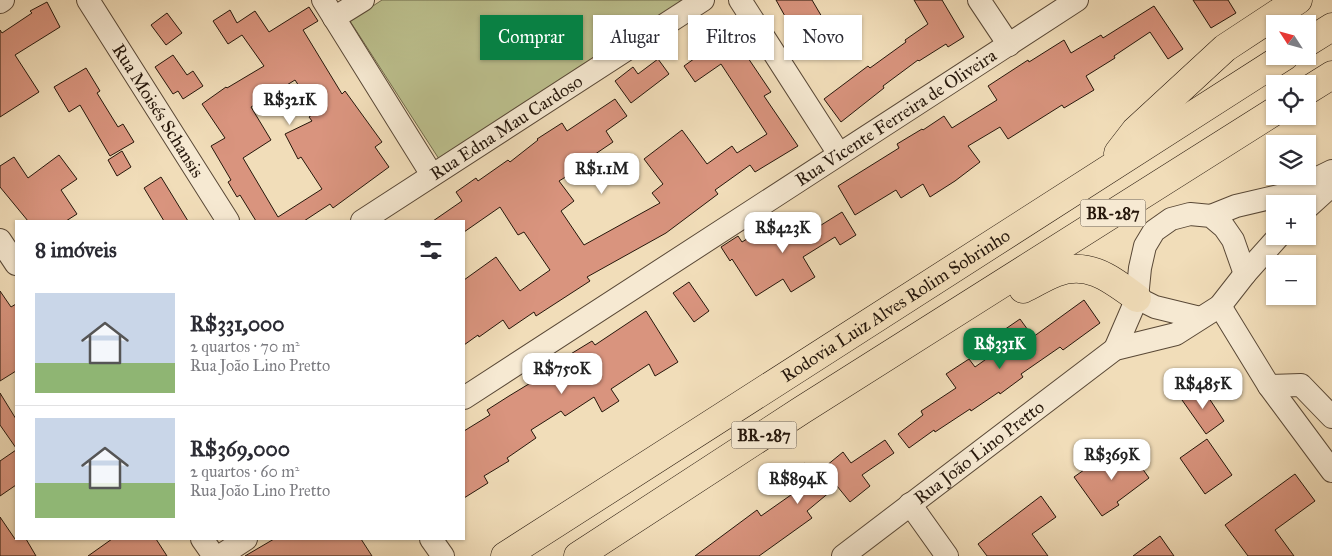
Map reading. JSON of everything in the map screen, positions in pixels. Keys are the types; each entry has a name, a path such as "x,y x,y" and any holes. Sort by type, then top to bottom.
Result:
{"highway":[{"name":"BR-287","path":"1101,173 1135,131 1225,48 1298,0"},
{"path":"1316,37 1332,27"},
{"name":"Rodovia Luiz Alves Rolim Sobrinho","path":"505,556 1271,65"},
{"path":"1316,85 1332,75"},
{"name":"Rodovia Luiz Alves Rolim Sobrinho","path":"578,556 802,410 1266,117"},
{"path":"951,315 1005,297 1055,272 1076,268 1098,272 1116,282 1137,298"}],"street":[{"name":"Rua Moisés Schansis","path":"88,0 227,220"},
{"path":"363,0 329,9 432,176"},
{"name":"Rua Edna Mau Cardoso","path":"364,220 703,0"},
{"path":"740,0 839,154"},
{"path":"979,0 1009,45"},
{"name":"Rua Vicente Ferreira de Oliveira","path":"465,397 1077,0"},
{"path":"1200,318 1156,307 1137,298 1140,268 1145,246 1154,231 1172,219 1190,214 1211,216 1236,206 1283,195 1332,171"},
{"path":"1316,200 1332,185"},
{"path":"1211,216 1233,240 1245,274"},
{"path":"0,240 15,262"},
{"name":"Rua João Lino Pretto","path":"843,556 1115,349 1176,334 1220,306 1271,245"},
{"name":"Rua João Lino Pretto","path":"1115,349 1137,298"},
{"path":"1220,306 1269,386 1332,471"},
{"path":"1269,386 1301,385 1332,417"},
{"path":"910,504 947,556"},
{"path":"203,540 214,556"},
{"path":"220,556 244,540"},
{"path":"432,540 443,556"}],"green space":[{"path":"382,0 686,0 663,15 593,15 593,60 439,159 350,21"}],"building":[{"path":"776,0 812,0 821,15 784,15"},
{"path":"914,0 942,0 964,37 948,47 946,44 918,60 883,86 884,88 841,122 824,99 868,66 870,68 928,24"},
{"path":"1193,0 1228,0 1236,13 1211,28"},
{"path":"47,2 60,27 15,55 39,92 0,117 0,30 2,33 32,13 30,11"},
{"path":"1154,6 1183,49 1168,59 1150,32 1114,56 1115,58 1086,76 1094,90 1064,108 1062,105 1008,139 1000,127 968,146 980,162 930,197 923,184 901,198 896,190 855,215 838,186 899,148 897,144 944,116 952,128 997,100 988,86 1028,60 1029,62 1064,40 1071,53 1101,35 1103,38"},
{"path":"309,7 318,21 303,30 342,94 345,91 382,142 375,147 389,167 333,208 330,204 306,220 255,220 240,195 237,197 228,182 231,180 211,146 225,138 202,104 226,87 264,66 242,35 228,44 213,21 230,10 237,23 255,11 269,32","holes":["295,80 316,112 309,117 312,121 285,134 298,159 301,157 322,189 278,217 243,158 271,140 251,107"]},
{"path":"167,13 182,33 166,45 151,25"},
{"path":"173,55 187,75 193,71 203,86 183,99 178,91 173,94 155,67"},
{"path":"659,60 669,74 631,103 615,81 633,67 638,74"},
{"path":"692,60 749,60 771,92 764,96 798,146 755,172 750,165 715,190 718,194 666,233 587,277 590,281 536,316 534,312 509,329 503,320 465,344 465,279 496,257 520,291 550,270 524,232 518,235 500,207 465,231 465,220 434,220 462,201 456,192 476,178 478,181 508,160 510,162 537,139 562,123 567,131 615,99 627,116 606,131 613,142 585,161 587,164 559,181 574,201 561,211 584,245 660,203 652,193 663,184 644,159 682,130 707,164 732,146 737,153 767,134 721,64 695,82 684,66"},
{"path":"86,68 100,91 97,93 118,127 123,124 134,142 110,156 80,105 69,112 54,87"},
{"path":"122,151 131,167 117,176 108,160"},
{"path":"59,155 77,179 61,190 77,214 68,220 27,220 0,187 0,166 14,157 28,178"},
{"path":"161,177 187,220 163,220 144,188"},
{"path":"842,212 856,235 840,245 835,237 803,257 815,277 791,292 783,279 756,296 732,259 730,261 721,247 738,236 742,242 780,219 794,242"},
{"path":"689,282 709,311 694,322 673,293"},
{"path":"0,291 11,307 15,305 15,372 0,381"},
{"path":"1084,300 1100,323 1063,350 1060,347 1021,374 1023,377 1000,394 999,392 935,432 934,430 909,448 898,434 923,415 921,411 956,388 946,374 969,359 975,367 1009,343 1001,332 1020,319 1033,337"},
{"path":"646,311 678,362 655,376 649,364 611,389 619,401 602,412 594,397 565,416 561,411 531,430 536,438 507,458 509,461 484,476 488,483 465,497 465,430 490,415 487,410 537,379 539,382 572,361 569,355 592,341 595,345"},
{"path":"1201,386 1224,421 1206,434 1182,400"},
{"path":"0,393 15,417 15,447 0,425"},
{"path":"1207,439 1232,475 1205,494 1180,458"},
{"path":"885,440 894,453 862,475 870,486 850,502 837,486 807,511 812,518 759,556 695,556 757,510 761,516 798,490 788,477 805,463 815,475 843,452 851,463"},
{"path":"1127,447 1149,478 1117,502 1119,505 1102,516 1074,477 1091,465 1095,470"},
{"path":"15,451 15,486 0,496 0,461"},
{"path":"1295,474 1315,501 1275,530 1294,556 1248,556 1225,525"},
{"path":"1041,496 1056,517 1032,534 1048,556 987,556 978,544"},
{"path":"0,517 15,540 27,540 36,556 0,556"},
{"path":"1160,536 1174,556 1133,556"},
{"path":"111,540 157,540 167,556 88,556"},
{"path":"272,540 362,540 372,556 245,556"}]}
